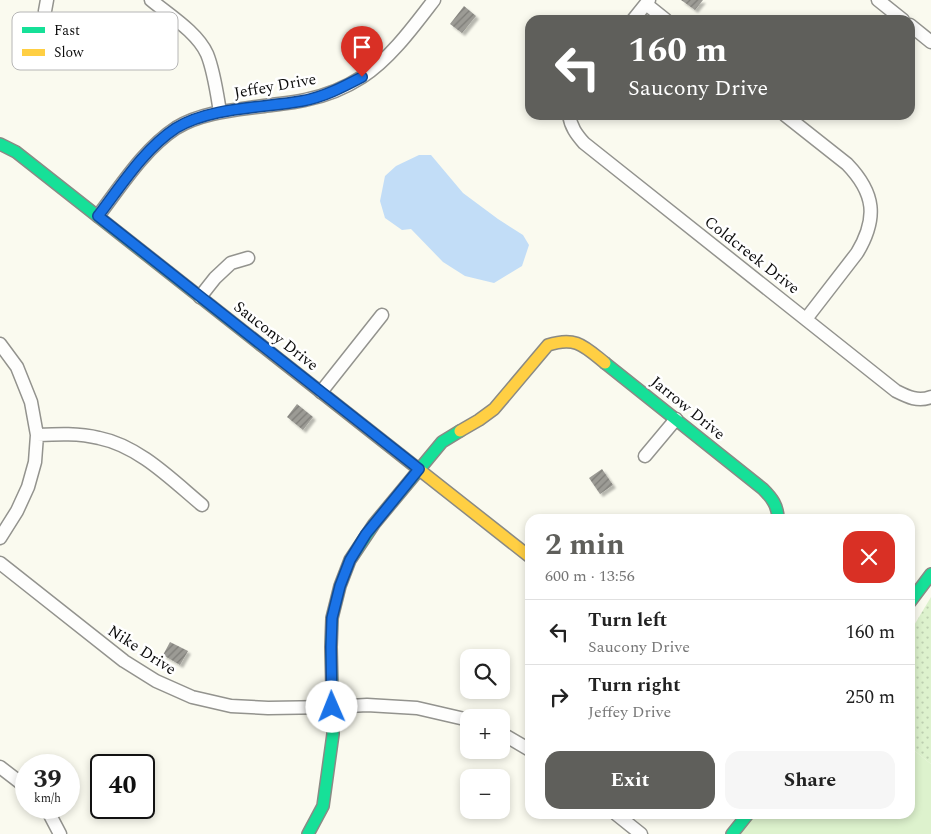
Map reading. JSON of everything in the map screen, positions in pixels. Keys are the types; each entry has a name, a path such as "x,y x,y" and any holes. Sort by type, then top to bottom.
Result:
{"street":[{"path":"150,0 165,12"},
{"name":"Jeffey Drive","path":"98,216 142,159 160,140 177,128 196,118 220,112 304,101 340,89 362,77 383,60 403,39 434,0"},
{"path":"878,0 897,15"},
{"path":"637,15 647,2 661,15"},
{"path":"178,22 201,44 206,53 210,62 220,112"},
{"path":"915,30 931,42"},
{"name":"Coldcreek Drive","path":"570,120 573,130 584,143 896,390 918,400 931,398"},
{"path":"791,120 856,173 863,183 870,206 868,231 863,243 849,264 806,318"},
{"name":"Saucony Drive","path":"0,144 16,152 525,553"},
{"path":"200,297 231,262 248,258"},
{"path":"321,392 382,315"},
{"name":"Jarrow Drive","path":"419,469 442,442 494,409 548,346 561,341 573,342 585,347 763,489 772,498 778,514"},
{"path":"0,344 17,367 31,402 37,435 35,462 28,487 17,512 0,538"},
{"path":"645,456 676,419"},
{"path":"37,435 66,434 99,438 121,445 143,457 202,505"},
{"path":"308,834 323,806 332,734 332,618 340,586 350,560 366,534 419,469"},
{"name":"Nike Drive","path":"0,563 124,661 156,681 192,697 231,706 268,708 367,705 417,708 460,718"},
{"path":"915,595 931,574"},
{"path":"510,738 525,747"},
{"path":"0,767 15,779"},
{"path":"52,819 60,834"},
{"path":"622,819 641,834"},
{"path":"732,834 744,819"}],"green space":[{"path":"931,597 931,764 915,751 915,624"},
{"path":"915,751 931,764 931,834 732,834 744,819 915,819"}],"water":[{"path":"419,155 431,155 463,193 523,235 529,245 522,266 494,283 465,276 443,262 411,229 402,230 385,218 380,201 385,176 396,166"}],"building":[{"path":"681,0 703,0 695,10"},
{"path":"464,6 476,16 462,33 450,24"},
{"path":"297,404 313,417 303,430 287,417"},
{"path":"602,469 613,485 600,494 589,478"},
{"path":"170,642 188,651 180,665 163,655"}],"traffic: fast":[{"path":"0,144 16,152 261,345"},
{"path":"605,363 763,489 774,502 777,514"},
{"path":"308,834 323,806 333,734 332,618 340,586 350,560 374,524 442,442 460,431"},
{"path":"915,595 931,574"},
{"path":"732,834 744,819"}],"traffic: slow":[{"path":"460,431 494,409 548,345 558,342 573,342 585,347 605,363"},
{"path":"261,345 525,553"}],"route":[{"path":"332,707 332,618 340,586 350,560 366,534 419,469 98,216 142,159 160,140 177,128 196,118 220,112 304,101 319,97 340,89 362,77"}]}
